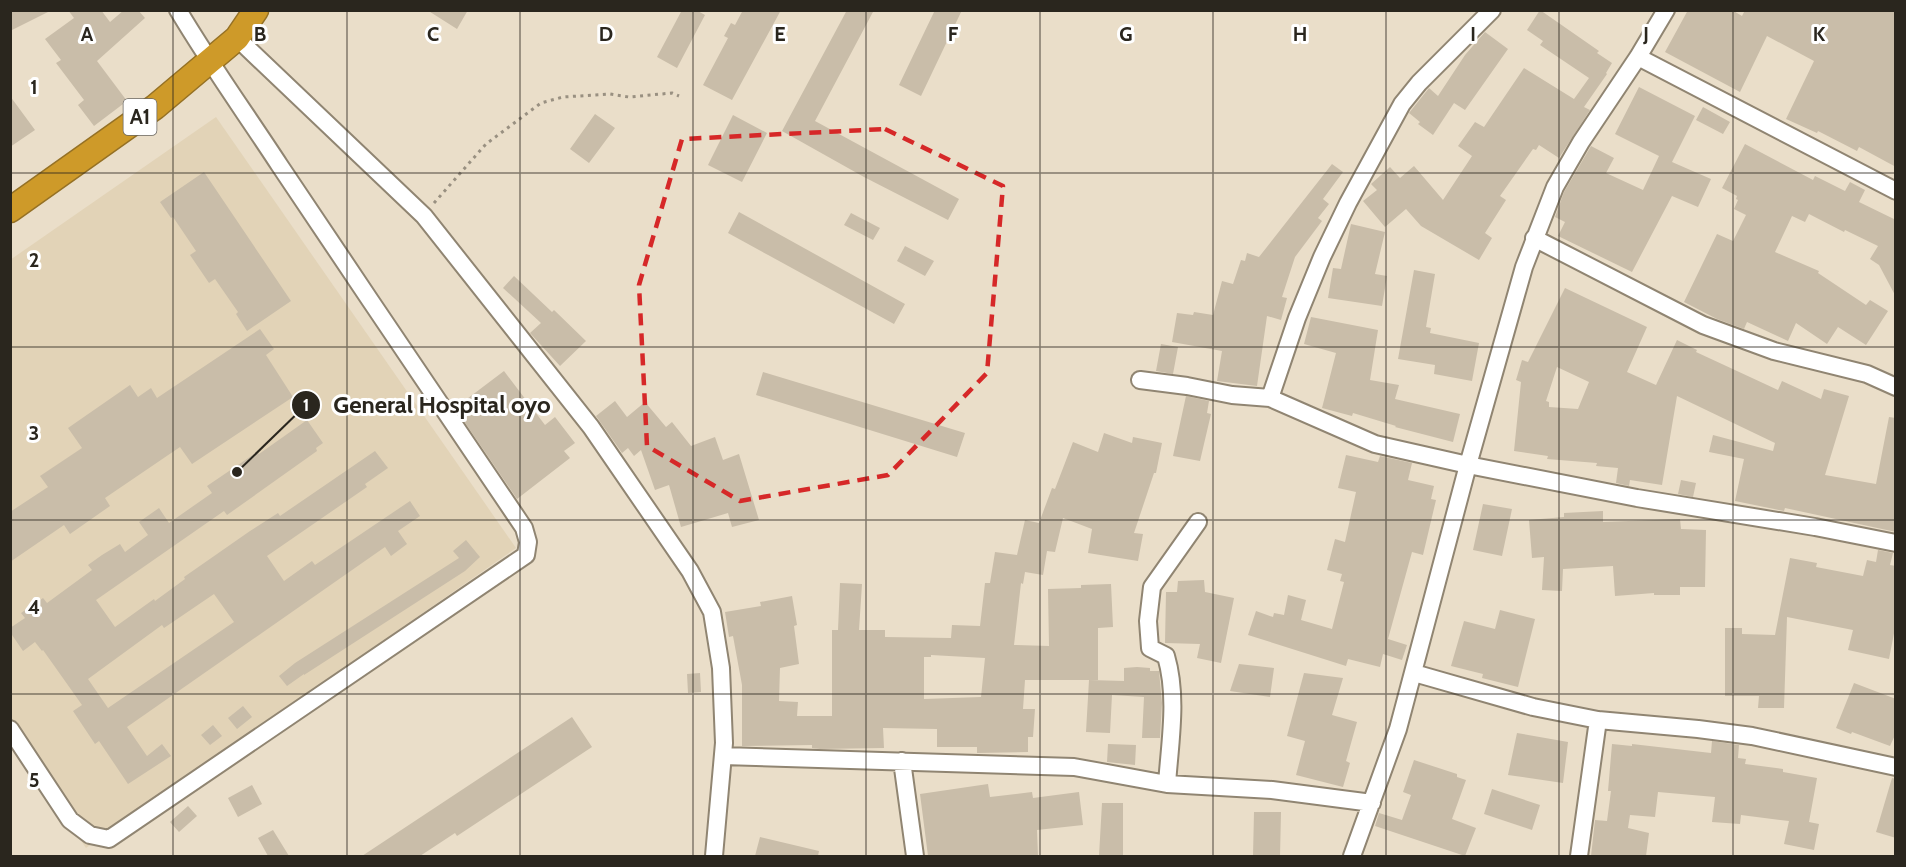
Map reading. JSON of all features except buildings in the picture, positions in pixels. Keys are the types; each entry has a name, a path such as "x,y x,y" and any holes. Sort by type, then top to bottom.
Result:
{"highway":[{"name":"A1","path":"10,210 154,107 237,38 256,10"}],"street":[{"path":"10,729 70,820 90,835 109,839 526,555 528,542 524,528 373,306 236,98 208,62 178,10"},
{"path":"1270,398 1297,318 1322,257 1348,203 1402,104 1419,83 1492,10"},
{"path":"1352,856 1398,729 1468,465 1534,238 1555,187 1581,142 1638,57 1665,10"},
{"path":"237,38 423,216 591,427 696,581 712,612 721,668 723,756 714,856"},
{"path":"1638,57 1896,191"},
{"path":"1534,238 1703,325 1774,351 1868,374 1896,387"},
{"path":"1140,380 1232,395 1270,398 1375,444 1468,465 1637,498 1815,527 1896,543"},
{"path":"1167,784 1173,677 1166,656 1150,648 1149,609 1152,587 1198,522"},
{"path":"1414,673 1533,707 1598,720 1752,736 1896,767"},
{"path":"1579,856 1598,720"},
{"path":"723,756 1074,767 1167,784 1272,790 1372,802"},
{"path":"902,761 915,856"}],"path":[{"path":"423,216 486,144 541,103 563,97 610,94 629,98 672,93 679,96"}],"highlighted area":[{"path":"885,129 1003,186 987,373 888,475 740,501 647,446 639,285 682,139"}],"shaded area":[{"path":"216,117 516,548 86,848 11,740 10,260"}],"place":[{"name":"General Hospital oyo","path":"237,472"}]}
